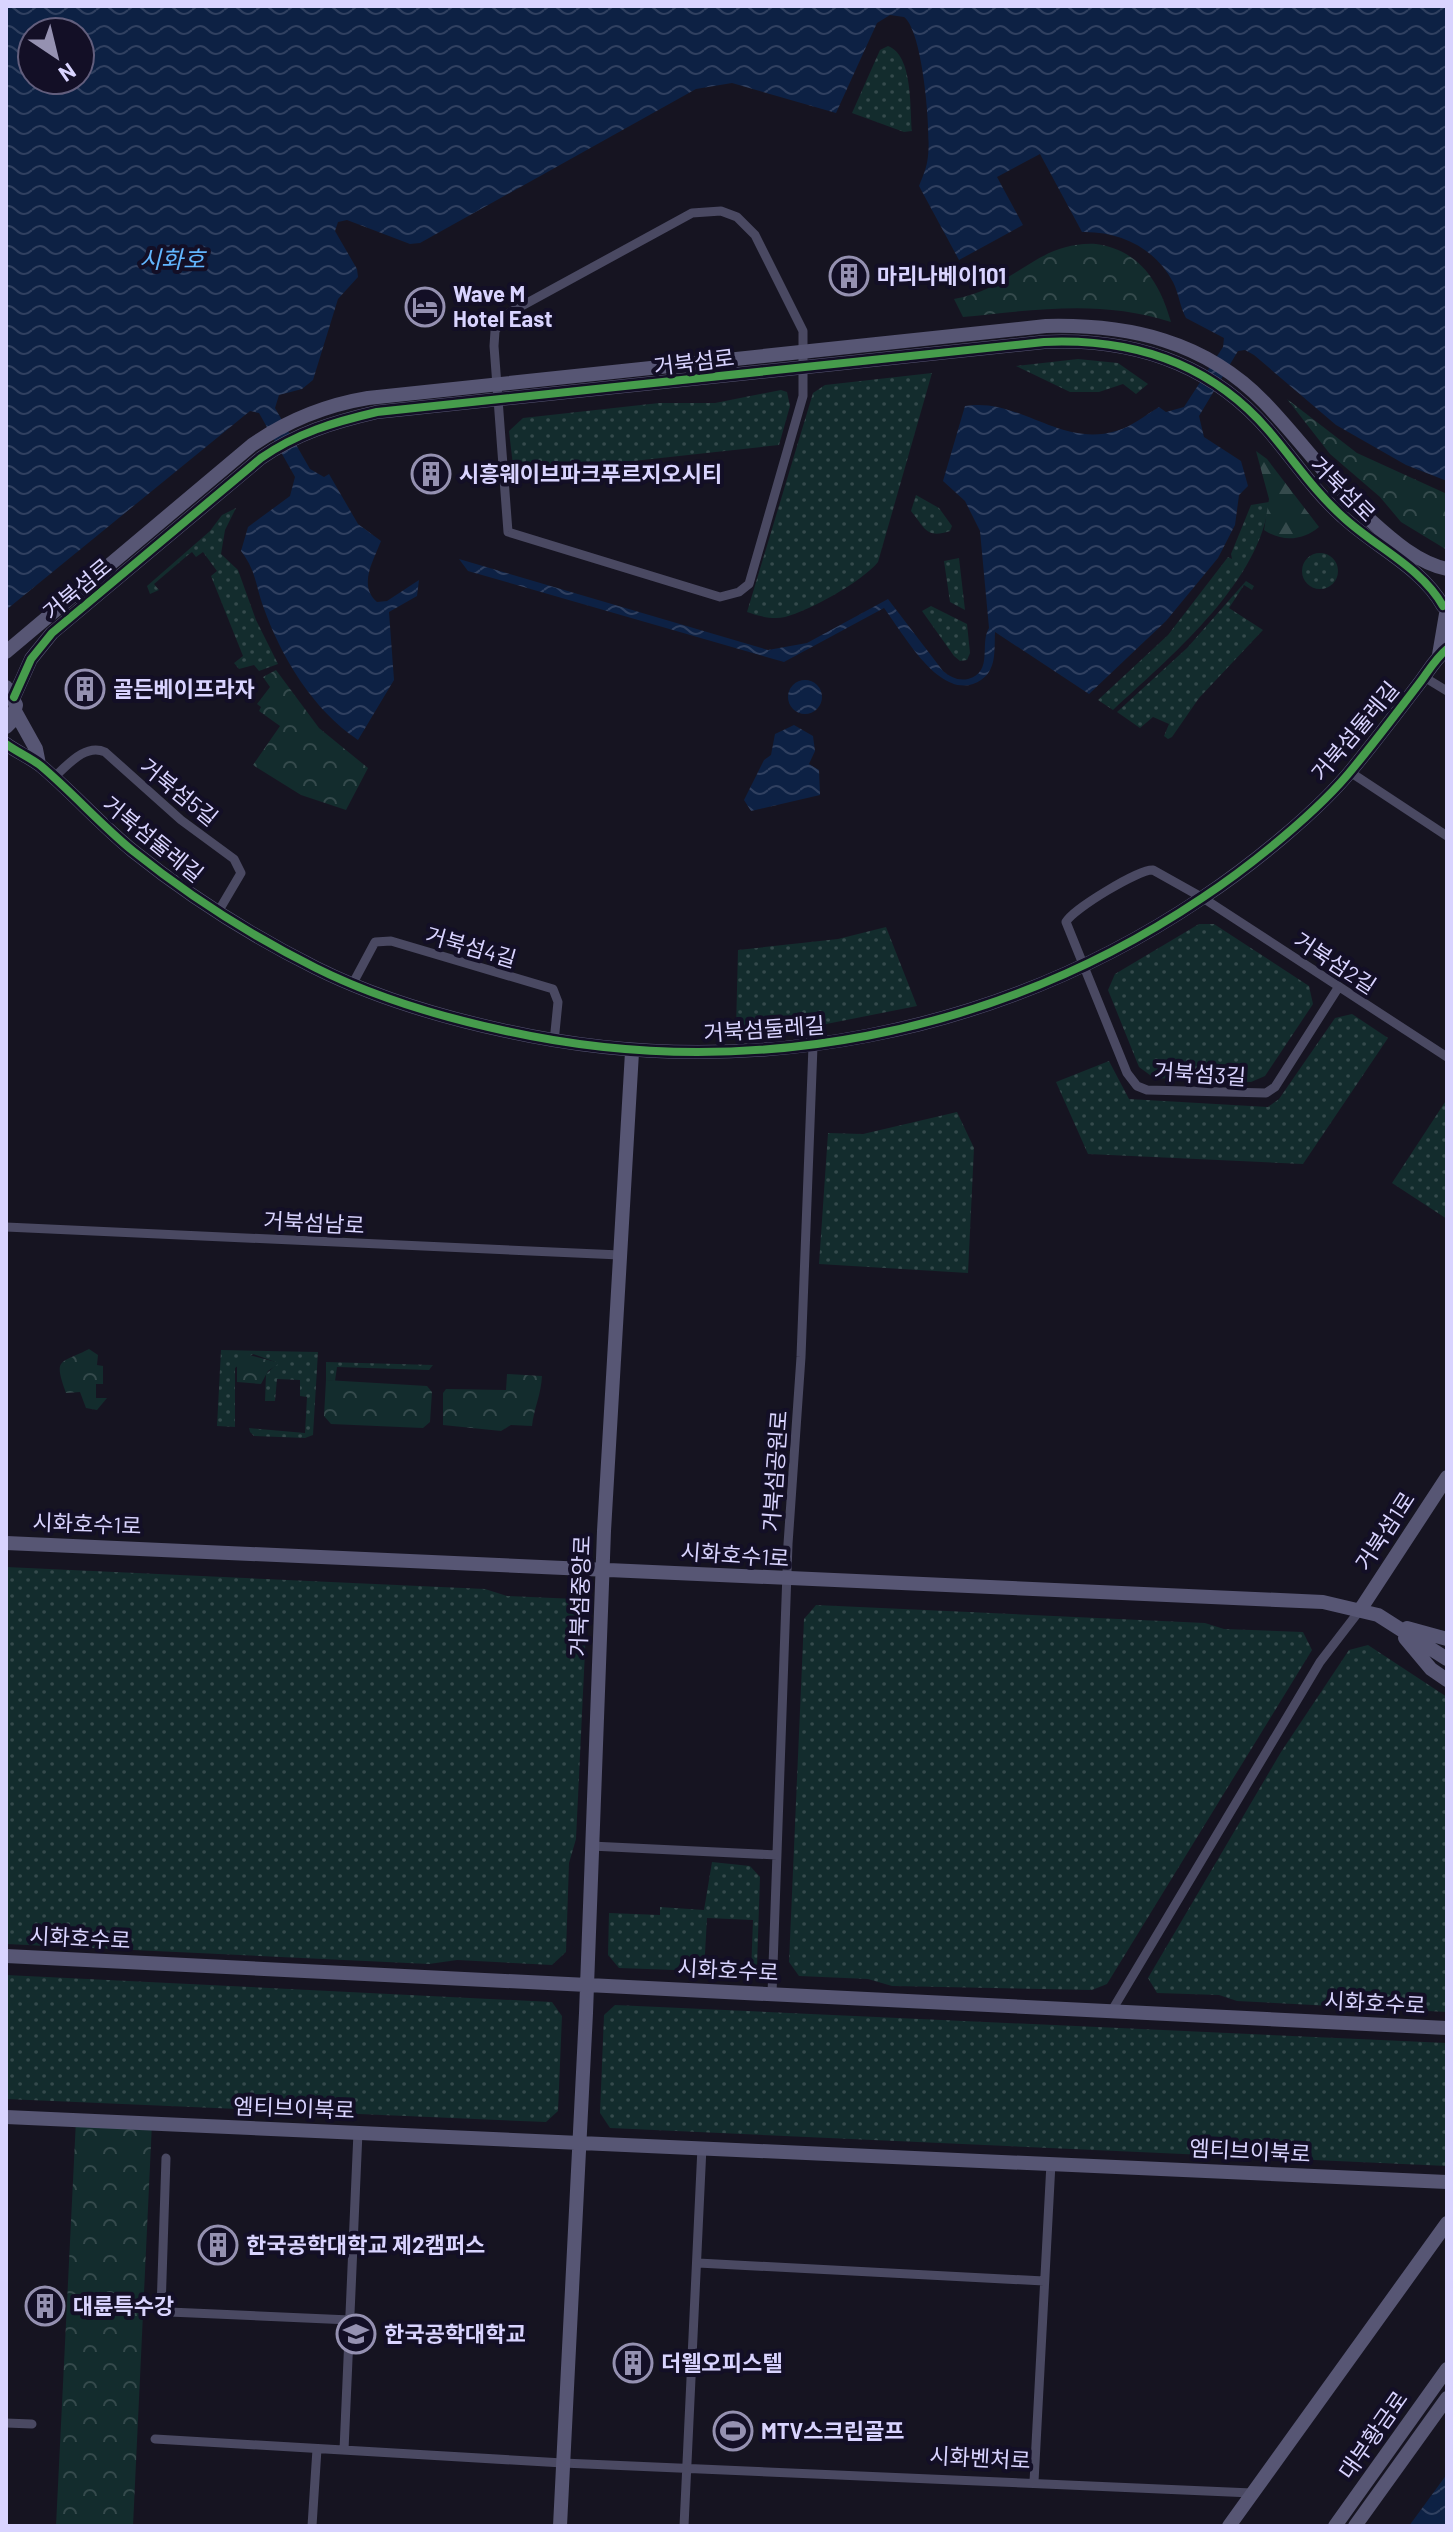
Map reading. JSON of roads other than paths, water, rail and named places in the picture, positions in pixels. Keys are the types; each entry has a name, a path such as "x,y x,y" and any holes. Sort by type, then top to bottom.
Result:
{"street":[{"path":"706,211 737,217 755,235 803,331 806,368 803,396 749,584 730,596 720,597 508,532 495,393 495,331 507,314 692,213 706,211"},
{"path":"6,652 252,445 297,418 368,398 495,393 805,352 1046,326 1086,325 1151,334 1195,361 1240,379 1280,419 1326,477 1376,526 1414,555 1447,569"},
{"name":"거북섬로","path":"10,692 23,678 31,659 52,633 261,458 304,433 377,412 495,393 806,368 1078,341 1195,361 1268,430 1325,500 1361,533 1426,582 1445,611"},
{"path":"1443,652 1447,583"},
{"name":"거북섬둘레길","path":"39,764 129,848 218,912 289,954 352,985 447,1018 554,1042 632,1052 774,1051 813,1046 948,1016 1000,1000 1084,965 1203,898 1278,839 1350,772 1443,652"},
{"name":"거북섬둘레길","path":"1424,677 1447,691"},
{"path":"23,678 25,727"},
{"path":"10,692 39,764"},
{"path":"6,727 16,713"},
{"path":"7,745 39,764"},
{"name":"거북섬5길","path":"53,778 88,750 96,748 105,752 144,789 239,866 241,873 218,912"},
{"path":"1350,772 1447,836"},
{"name":"거북섬2길","path":"1084,965 1066,929 1069,916 1140,873 1153,870 1203,898 1447,1057"},
{"name":"거북섬4길","path":"352,985 375,942 391,941 553,989 558,1002 554,1042"},
{"name":"거북섬3길","path":"1084,965 1127,1073 1137,1086 1147,1090 1266,1093 1275,1087 1338,988"},
{"name":"거북섬공원로","path":"772,1994 813,1046"},
{"name":"거북섬중앙로","path":"580,2142 604,1569 632,1052"},
{"name":"거북섬남로","path":"6,1227 620,1255"},
{"name":"거북섬1로","path":"1360,1610 1447,1477"},
{"name":"시화호수1로","path":"6,1543 789,1580 1257,1597 1360,1610 1395,1625 1447,1659"},
{"path":"1111,2012 1320,1662 1360,1610"},
{"path":"1395,1625 1447,1639"},
{"path":"1395,1625 1431,1669 1447,1680"},
{"path":"591,1846 777,1855"},
{"name":"시화호수로","path":"6,1956 1447,2028"},
{"name":"엠티브이북로","path":"6,2117 1447,2182"},
{"path":"344,2450 358,2132"},
{"path":"560,2526 580,2142"},
{"path":"684,2526 702,2147"},
{"path":"166,2158 161,2309 169,2312 350,2320"},
{"path":"1034,2482 1051,2163"},
{"path":"1229,2526 1447,2223"},
{"path":"698,2263 1044,2281"},
{"name":"대부황금로","path":"1335,2526 1447,2369"},
{"name":"대부황금로","path":"1355,2526 1447,2398"},
{"path":"6,2423 32,2424"},
{"name":"시화벤처로","path":"155,2439 563,2463 1252,2493"},
{"path":"312,2526 317,2449"}],"water":[{"name":"시화호","path":"6,6 1447,6 1447,481 1406,465 1336,425 1254,355 1245,350 1238,351 1199,416 1204,437 1241,461 1248,486 1239,495 1235,525 1218,558 1166,621 1089,694 995,632 993,662 987,675 973,684 960,685 947,681 922,660 884,608 784,662 468,571 459,559 768,650 807,643 888,599 943,671 954,678 968,679 981,670 989,628 980,531 965,501 943,481 965,406 1004,408 1076,433 1116,431 1159,407 1166,412 1184,407 1223,347 1224,338 1186,318 1173,282 1146,251 1123,238 1082,232 1040,154 997,177 1023,225 959,260 919,186 927,164 927,105 916,41 904,17 890,15 877,23 836,113 732,83 696,89 420,243 410,244 347,220 338,222 335,231 357,269 358,277 338,299 313,380 302,389 279,395 275,408 310,469 324,477 329,474 358,524 381,541 369,573 371,595 377,602 387,601 419,580 417,596 389,612 394,680 358,740 327,714 300,681 270,625 252,571 241,551 248,527 290,496 295,477 259,413 250,411 6,610"},
{"path":"805,680 817,685 822,697 817,709 805,714 793,709 788,697 793,685"},
{"path":"794,725 813,736 815,751 809,764 819,770 820,795 751,811 744,800 764,760 771,755 775,734"},
{"path":"1447,2474 1447,2526 1409,2526"}],"place":[{"name":"마리나베이101","path":"849,276"},
{"name":"Wave M Hotel East","path":"425,307"},
{"name":"시흥웨이브파크푸르지오시티","path":"431,474"},
{"name":"골든베이프라자","path":"85,689"},
{"name":"한국공학대학교 제2캠퍼스","path":"218,2245"},
{"name":"대륜특수강","path":"45,2306"},
{"name":"한국공학대학교","path":"356,2334"},
{"name":"더웰오피스텔","path":"633,2363"},
{"name":"MTV스크린골프","path":"733,2431"}]}
